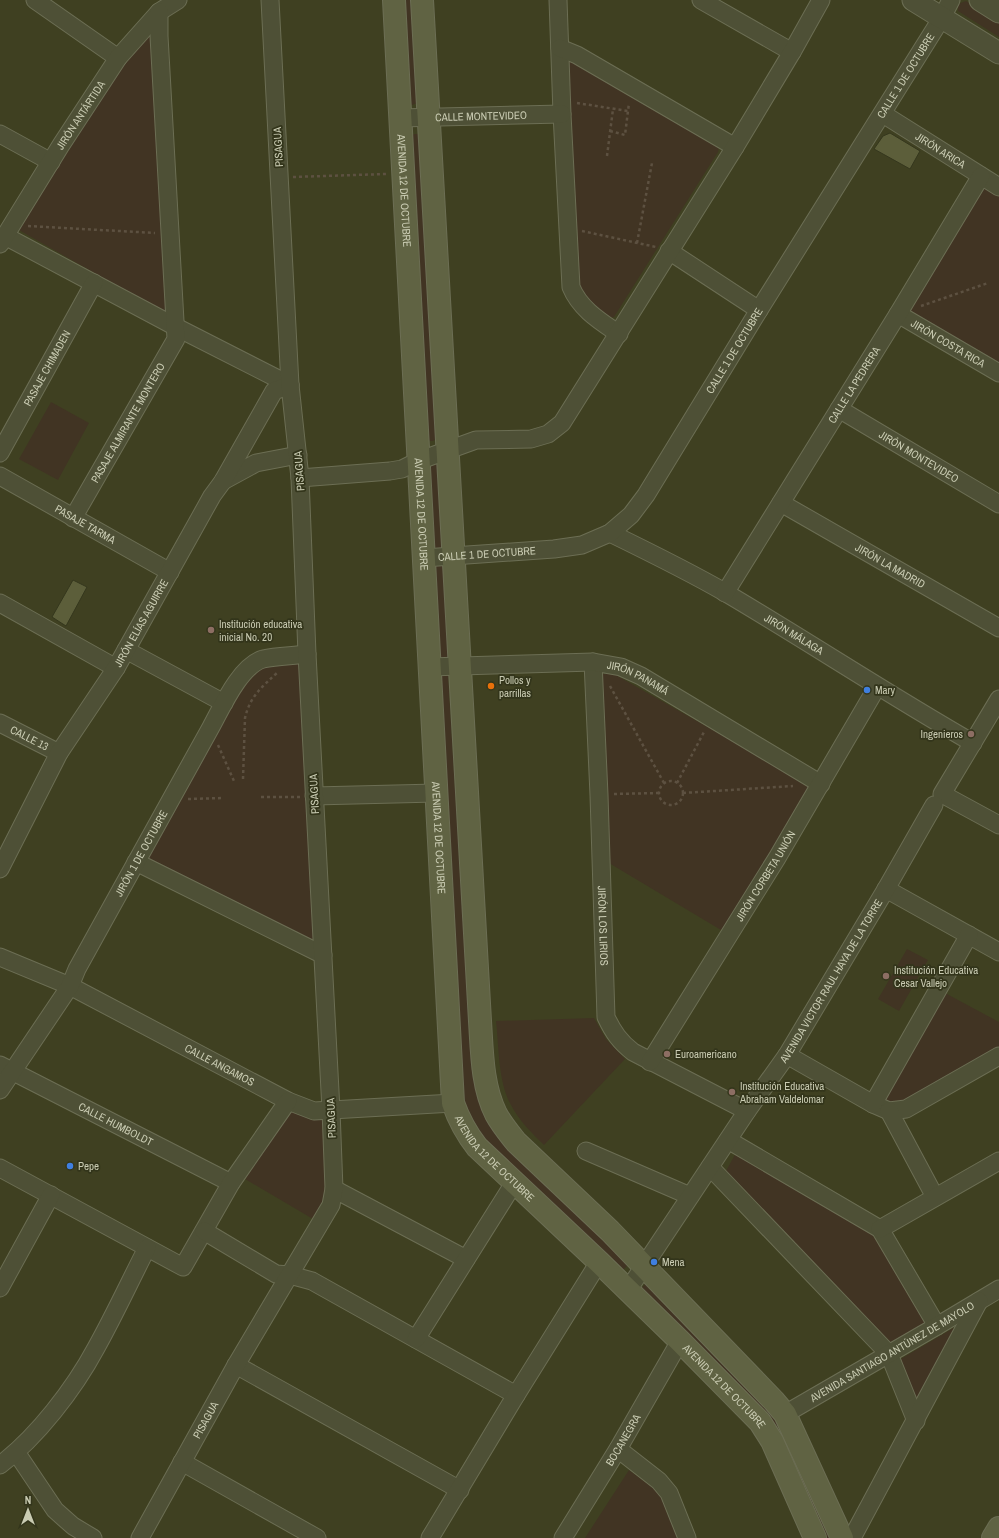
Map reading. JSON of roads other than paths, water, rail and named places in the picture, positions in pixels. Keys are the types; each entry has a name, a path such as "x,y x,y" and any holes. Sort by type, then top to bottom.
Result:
{"main road":[{"name":"AVENIDA 12 DE OCTUBRE","path":"394,0 453,1103 458,1119 466,1134 477,1147 628,1290 760,1422 772,1441 815,1538"},
{"path":"422,0 480,1021 484,1073 490,1100 501,1122 516,1142 610,1231 785,1414 842,1538"},
{"path":"993,1538 999,1528"}],"street":[{"path":"35,0 118,58"},
{"name":"JIRÓN ANTÁRTIDA","path":"6,235 118,58 159,12 178,0"},
{"name":"PISAGUA","path":"140,1538 236,1365 331,1205 334,1189 314,796 302,654 300,478 290,385 270,0"},
{"path":"558,0 561,107 571,287 575,298 592,315 618,334"},
{"path":"701,0 792,52"},
{"path":"300,478 402,469 418,461 476,440 531,439 548,434 562,423 669,250 735,147 792,52 821,0"},
{"path":"913,0 999,53"},
{"name":"CALLE 1 DE OCTUBRE","path":"424,558 554,549 582,545 610,533 631,516 646,495 759,310 883,114 951,0"},
{"path":"980,0 999,12"},
{"name":"PASAJE ALMIRANTE MONTERO","path":"74,518 176,340 159,36 159,12"},
{"path":"560,48 577,55 735,147"},
{"name":"CALLE MONTEVIDEO","path":"400,118 561,107"},
{"name":"JIRÓN ARICA","path":"883,114 999,187"},
{"path":"0,134 51,162"},
{"name":"CALLE LA PEDRERA","path":"726,593 981,176"},
{"path":"6,235 176,327 290,385"},
{"path":"669,250 759,310"},
{"name":"PASAJE CHIMADEN","path":"0,453 94,283"},
{"name":"JIRÓN COSTA RICA","path":"898,314 999,373"},
{"name":"JIRÓN ELÍAS AGUIRRE","path":"0,869 60,753 116,668 212,496 223,481 274,391 290,385"},
{"name":"JIRÓN MONTEVIDEO","path":"839,409 999,504"},
{"path":"223,481 256,463 298,455"},
{"name":"PASAJE TARMA","path":"0,476 170,572"},
{"name":"JIRÓN LA MADRID","path":"781,503 999,628"},
{"name":"JIRÓN MÁLAGA","path":"610,533 661,557 726,593 877,687 973,743"},
{"path":"0,603 116,668"},
{"path":"126,650 224,703"},
{"name":"JIRÓN 1 DE OCTUBRE","path":"0,1090 6,1068 70,986 77,969 210,727 244,671 262,660 302,654"},
{"name":"JIRÓN PANAMÁ","path":"429,667 595,662 621,667 641,676 821,784"},
{"name":"JIRÓN LOS LIRIOS","path":"595,662 606,1017 613,1032 622,1044 633,1052 747,1111"},
{"name":"JIRÓN CORBETA UNIÓN","path":"650,1062 777,858 877,687"},
{"name":"AVENIDA VICTOR RAUL HAYA DE LA TORRE","path":"628,1290 747,1111 787,1055 999,699"},
{"name":"CALLE 13","path":"0,723 60,753"},
{"path":"314,796 436,793"},
{"path":"938,800 999,825"},
{"path":"136,862 323,956"},
{"path":"886,889 999,952"},
{"path":"873,1104 969,935"},
{"name":"CALLE ANGAMOS","path":"0,957 70,986 288,1101 314,1111 453,1103"},
{"path":"787,1055 873,1104 889,1111 906,1109 999,1056"},
{"name":"CALLE HUMBOLDT","path":"6,1068 231,1183"},
{"path":"0,1168 181,1267 184,1266 231,1183 288,1101"},
{"path":"889,1111 935,1197"},
{"path":"728,1140 880,1230 937,1326"},
{"path":"586,1151 690,1196"},
{"path":"880,1230 999,1161"},
{"path":"710,1167 889,1354 916,1421"},
{"path":"416,1339 514,1183"},
{"path":"334,1189 466,1259"},
{"path":"0,1288 51,1195"},
{"path":"204,1231 276,1274 290,1275 312,1281 516,1395"},
{"path":"0,1465 16,1452 64,1397 96,1350 147,1248"},
{"path":"430,1538 516,1395 599,1262"},
{"name":"AVENIDA SANTIAGO ANTÚNEZ DE MAYOLO","path":"785,1414 999,1289"},
{"path":"852,1538 979,1301"},
{"name":"BOCANEGRA","path":"563,1538 618,1449 680,1341"},
{"path":"236,1365 460,1490"},
{"path":"618,1449 665,1487 687,1538"},
{"path":"16,1452 55,1510 73,1526 93,1538"},
{"path":"182,1462 317,1538"}],"place":[{"name":"Institución educativa inicial No. 20","path":"211,630"},
{"name":"Pollos y parrillas","path":"491,686"},
{"name":"Mary","path":"867,690"},
{"name":"Ingenieros","path":"971,734"},
{"name":"Institución Educativa Cesar Vallejo","path":"886,976"},
{"name":"Euroamericano","path":"667,1054"},
{"name":"Institución Educativa Abraham Valdelomar","path":"732,1092"},
{"name":"Pepe","path":"70,1166"},
{"name":"Mena","path":"654,1262"}]}
